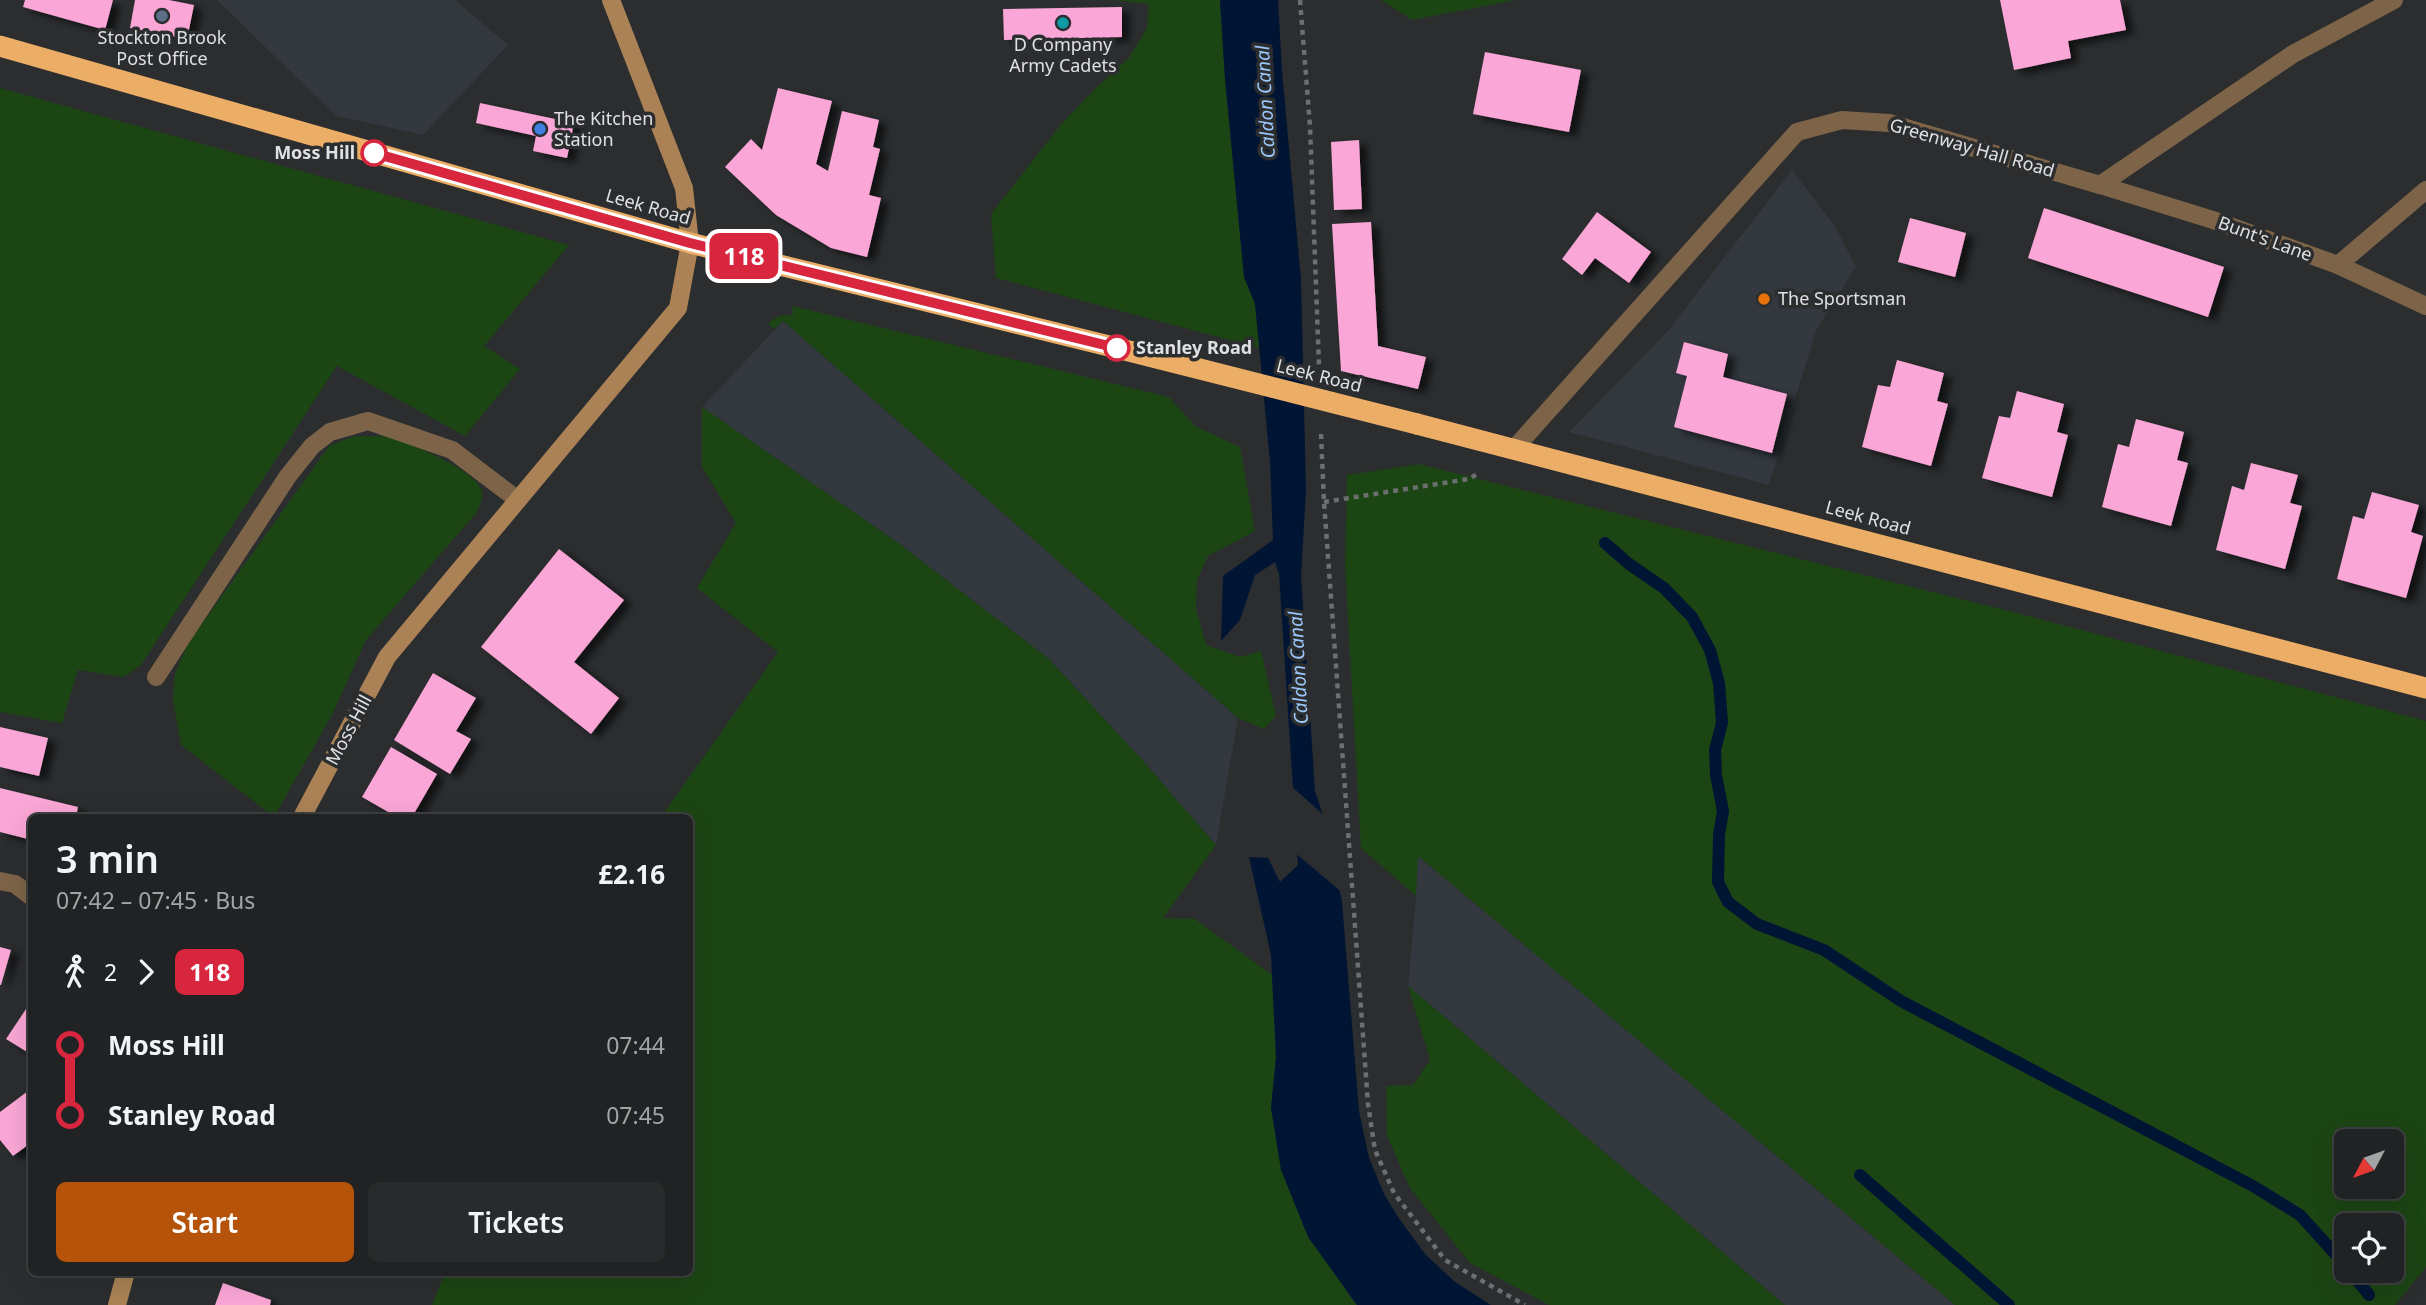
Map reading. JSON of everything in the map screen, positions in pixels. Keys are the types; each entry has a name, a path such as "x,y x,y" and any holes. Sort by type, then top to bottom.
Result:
{"highway":[{"name":"Leek Road","path":"0,46 690,243 1417,424 2426,688"}],"street":[{"path":"611,0 684,188 690,243"},
{"path":"2100,185 2293,54 2393,0"},
{"name":"Greenway Hall Road","path":"1514,449 1797,132 1842,120 1889,123 2100,185"},
{"name":"Bunt's Lane","path":"2100,185 2213,220 2338,265 2426,306"},
{"path":"2338,265 2426,190"},
{"name":"Moss Hill","path":"304,814 387,657 678,308 690,243"},
{"path":"156,677 288,476 312,446 330,432 368,421 408,433 452,450 518,500"},
{"path":"0,881 15,884 28,894"},
{"path":"117,1305 126,1276"}],"path":[{"path":"1300,0 1310,126 1319,376"},
{"path":"1321,432 1368,1104 1375,1150 1394,1193 1445,1260 1525,1305"},
{"path":"1324,502 1469,479 1514,449"}],"shaded area":[{"path":"217,0 455,0 508,45 423,135 336,116"},
{"name":"The Sportsman","path":"1792,170 1836,228 1856,267 1816,331 1769,485 1569,432 1666,333"},
{"path":"783,321 1238,718 1216,845 1049,659 897,542 702,407"},
{"path":"1417,855 1955,1305 1785,1305 1408,986"}],"green space":[{"path":"1113,0 1220,0 1244,277 1255,303 1260,348 996,278 991,214 1063,122 1129,58 1147,28 1149,4"},
{"path":"1381,0 1516,0 1412,20"},
{"path":"0,88 569,245 484,346 520,369 465,436 337,366 141,665 124,677 78,670 62,723 0,712"},
{"path":"792,306 1169,397 1195,426 1240,447 1255,531 1208,556 1197,580 1196,609 1206,645 1240,657 1261,651 1276,716 1264,729 1238,718 783,321 774,329 768,323 779,316 793,315"},
{"path":"702,407 897,542 1049,659 1216,845 1163,918 1195,919 1272,975 1276,1057 1271,1108 1347,1293 1357,1305 432,1305 443,1276 693,1276 693,814 663,814 778,652 697,588 736,523 702,467"},
{"path":"354,436 393,438 443,459 469,475 478,483 482,499 477,512 366,640 332,715 276,814 270,814 181,745 173,701 175,673 189,642 329,446"},
{"path":"1419,464 2013,612 2426,721 2426,1267 2395,1305 1955,1305 1418,856 1416,896 1361,848 1345,566 1347,475"},
{"path":"1408,986 1785,1305 1549,1305 1470,1263 1410,1188 1387,1136 1386,1086 1413,1085 1430,1060"}],"water":[{"name":"Caldon Canal","path":"1220,0 1278,0 1301,280 1306,491 1301,576 1315,791 1328,831 1342,902 1359,1111 1369,1158 1384,1194 1400,1220 1425,1254 1455,1282 1491,1305 1357,1305 1308,1237 1281,1170 1271,1108 1276,1057 1271,955 1249,857 1268,858 1280,882 1298,865 1279,574 1275,562 1255,575 1240,620 1221,641 1223,576 1273,540 1270,462 1255,304 1244,277"}],"pier":[{"path":"1289,784 1327,818 1344,894 1293,851"}],"building":[{"path":"25,0 113,0 105,30 23,7"},
{"name":"Stockton Brook Post Office","path":"135,0 169,0 194,5 187,39 130,28"},
{"path":"2000,0 2120,0 2126,30 2068,41 2071,58 2014,70"},
{"name":"D Company Army Cadets","path":"1122,7 1122,37 1004,40 1003,9"},
{"path":"1485,52 1581,70 1569,132 1473,114"},
{"path":"778,88 832,101 816,164 828,171 842,111 879,120 873,147 880,149 869,195 881,198 867,257 831,248 776,215 725,167 751,139 762,150"},
{"name":"The Kitchen Station","path":"480,103 574,123 567,158 533,151 536,136 476,123"},
{"path":"1359,140 1362,209 1334,210 1331,142"},
{"path":"2044,208 2224,267 2208,317 2028,258"},
{"path":"1597,212 1651,252 1629,283 1595,258 1582,275 1562,259"},
{"path":"1910,218 1966,233 1955,277 1898,262"},
{"path":"1371,222 1378,346 1426,357 1418,389 1341,371 1332,224"},
{"path":"1684,342 1728,354 1723,377 1787,394 1772,453 1674,427 1687,376 1676,373"},
{"path":"1897,360 1944,373 1937,401 1948,404 1931,466 1862,447 1878,385 1890,387"},
{"path":"2017,391 2064,404 2057,432 2068,435 2052,497 1982,478 1999,416 2010,418"},
{"path":"2136,419 2184,432 2177,460 2188,463 2171,526 2102,507 2118,444 2129,447"},
{"path":"2251,463 2298,475 2290,503 2302,506 2285,569 2216,550 2232,486 2244,490"},
{"path":"2372,492 2419,505 2411,532 2423,536 2406,598 2337,579 2353,516 2364,519"},
{"path":"559,549 624,600 574,662 619,698 591,734 481,647"},
{"path":"433,673 476,698 456,731 471,739 450,774 394,740"},
{"path":"0,727 48,738 39,776 0,767"},
{"path":"391,747 437,774 414,814 392,814 362,797"},
{"path":"0,788 78,807 77,814 28,814 28,839 0,832"},
{"path":"0,947 11,950 1,985 0,985"},
{"path":"28,1006 28,1053 6,1039"},
{"path":"28,1091 28,1145 13,1156 0,1140 0,1112"},
{"path":"223,1283 271,1300 270,1305 215,1305"}],"waterway":[{"path":"1605,543 1629,564 1664,588 1692,617 1710,650 1719,683 1722,723 1715,750 1716,775 1723,811 1719,835 1718,882 1728,902 1757,924 1824,950 1901,1001 2253,1186 2300,1215 2334,1253"},
{"path":"1860,1175 2009,1305"},
{"path":"2359,1283 2369,1295"}],"bus line":[{"name":"118","path":"374,153 690,243 1117,348"}],"place":[{"name":"Stockton Brook Post Office","path":"162,16"},
{"name":"D Company Army Cadets","path":"1063,23"},
{"name":"The Kitchen Station","path":"540,129"},
{"name":"Moss Hill","path":"374,153"},
{"name":"The Sportsman","path":"1764,299"},
{"name":"Stanley Road","path":"1117,348"}]}
